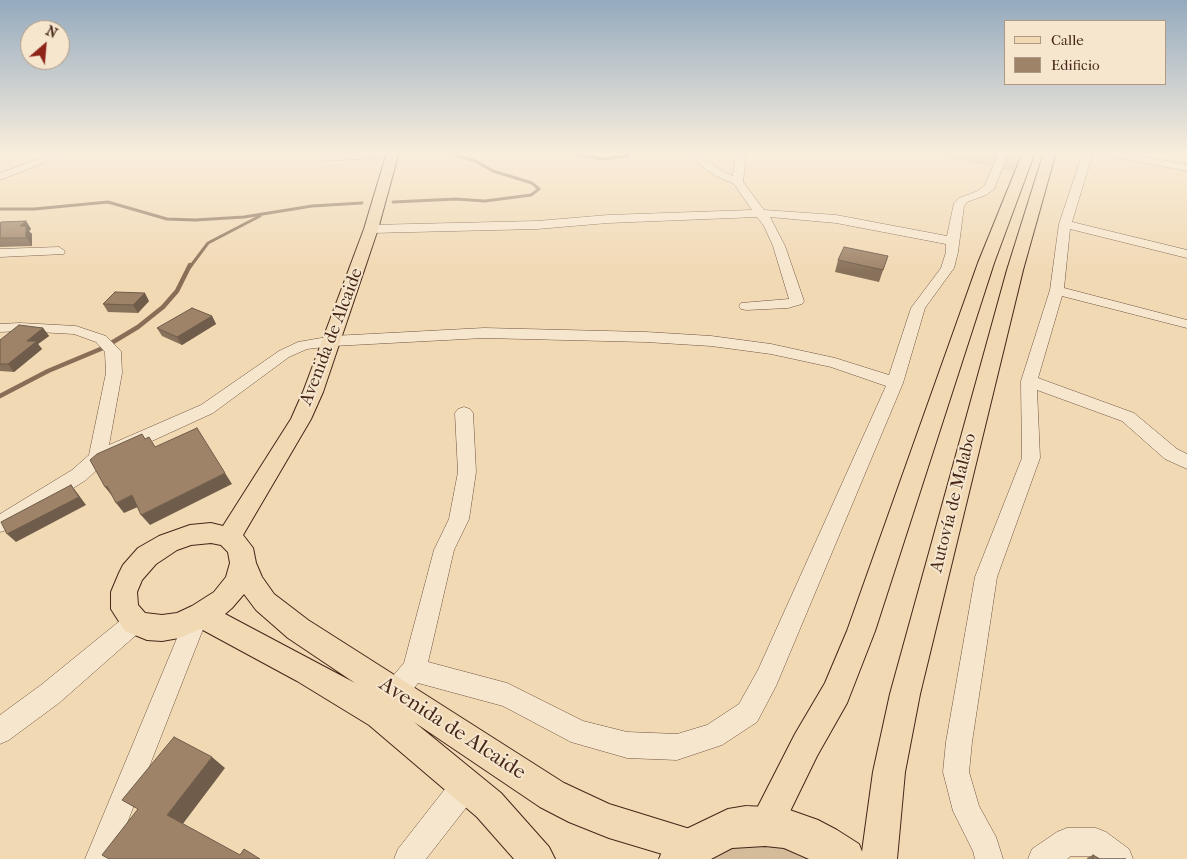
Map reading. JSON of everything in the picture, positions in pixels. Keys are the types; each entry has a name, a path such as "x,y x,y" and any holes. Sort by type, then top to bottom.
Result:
{"highway":[{"path":"687,852 728,829 746,826 765,826 784,828 804,834 823,844 844,859"}],"main road":[{"name":"Avenida de Alcaide","path":"382,192 372,229 332,341 301,419 236,550 253,585 265,602 298,629 552,795 581,810 687,852"},
{"path":"765,826 806,744 836,693 861,631 986,263 1013,192"},
{"name":"Autovía de Malabo","path":"879,859 889,772 905,694 1015,270 1038,192"},
{"path":"211,533 236,550 238,582 223,600 199,617 179,625 162,628 147,627 135,622 125,609 124,592 132,573 148,556 168,543 190,535 211,533"},
{"name":"Avenida de Alcaide","path":"199,617 308,671 396,692 466,785 488,805 537,859"}],"street":[{"path":"745,192 770,226 779,246 797,301 788,304 746,306"},
{"path":"464,413 467,472 459,519 444,550 419,654 396,692 507,695 580,733 627,745 677,747 712,736 748,713 767,678 895,383 918,308 947,268 952,252 958,205 963,200 983,192"},
{"path":"989,859 986,847 967,811 956,772 959,742 986,578 1032,458 1029,381 1057,290 1065,224 1075,192"},
{"path":"372,229 537,225 608,219 760,213 836,219 952,241"},
{"path":"1065,224 1187,254"},
{"path":"0,253 59,251"},
{"path":"1057,290 1187,324"},
{"path":"0,328 20,327 76,330 101,339 113,351 114,373 98,458"},
{"path":"0,524 79,475 98,458 207,409 284,354 303,345 332,341 484,333 646,337 702,341 789,353 835,364 895,383"},
{"path":"1029,381 1128,417 1171,454 1187,462"},
{"path":"99,859 199,617"},
{"path":"0,731 57,688 135,622"},
{"path":"408,859 466,785"},
{"path":"1042,859 1067,842 1096,842 1119,859"}],"shaded area":[{"path":"778,842 819,859 703,859 733,844"}],"building":[{"path":"26,221 20,226 26,226 26,238 0,238 1,222"},
{"path":"844,247 888,256 883,270 838,260"},
{"path":"115,292 145,293 133,305 103,304"},
{"path":"192,308 212,316 177,337 157,328"},
{"path":"19,325 43,328 27,341 37,341 8,364 0,364 0,340"},
{"path":"197,428 225,473 141,515 132,495 116,503 90,460 97,454 142,434 145,439 149,437 155,447"},
{"path":"71,485 79,497 7,534 1,522"},
{"path":"174,737 212,757 167,815 240,855 244,849 260,859 109,859 102,855 138,809 122,800"}],"waterway":[{"path":"393,202 456,199 485,201 531,195 535,192"},
{"path":"0,209 34,209 108,202 167,219 195,220 244,217 312,206 362,203"},
{"path":"190,267 208,243 260,216"},
{"path":"0,396 48,371 103,348 138,327 163,307 177,291 190,265"}]}
